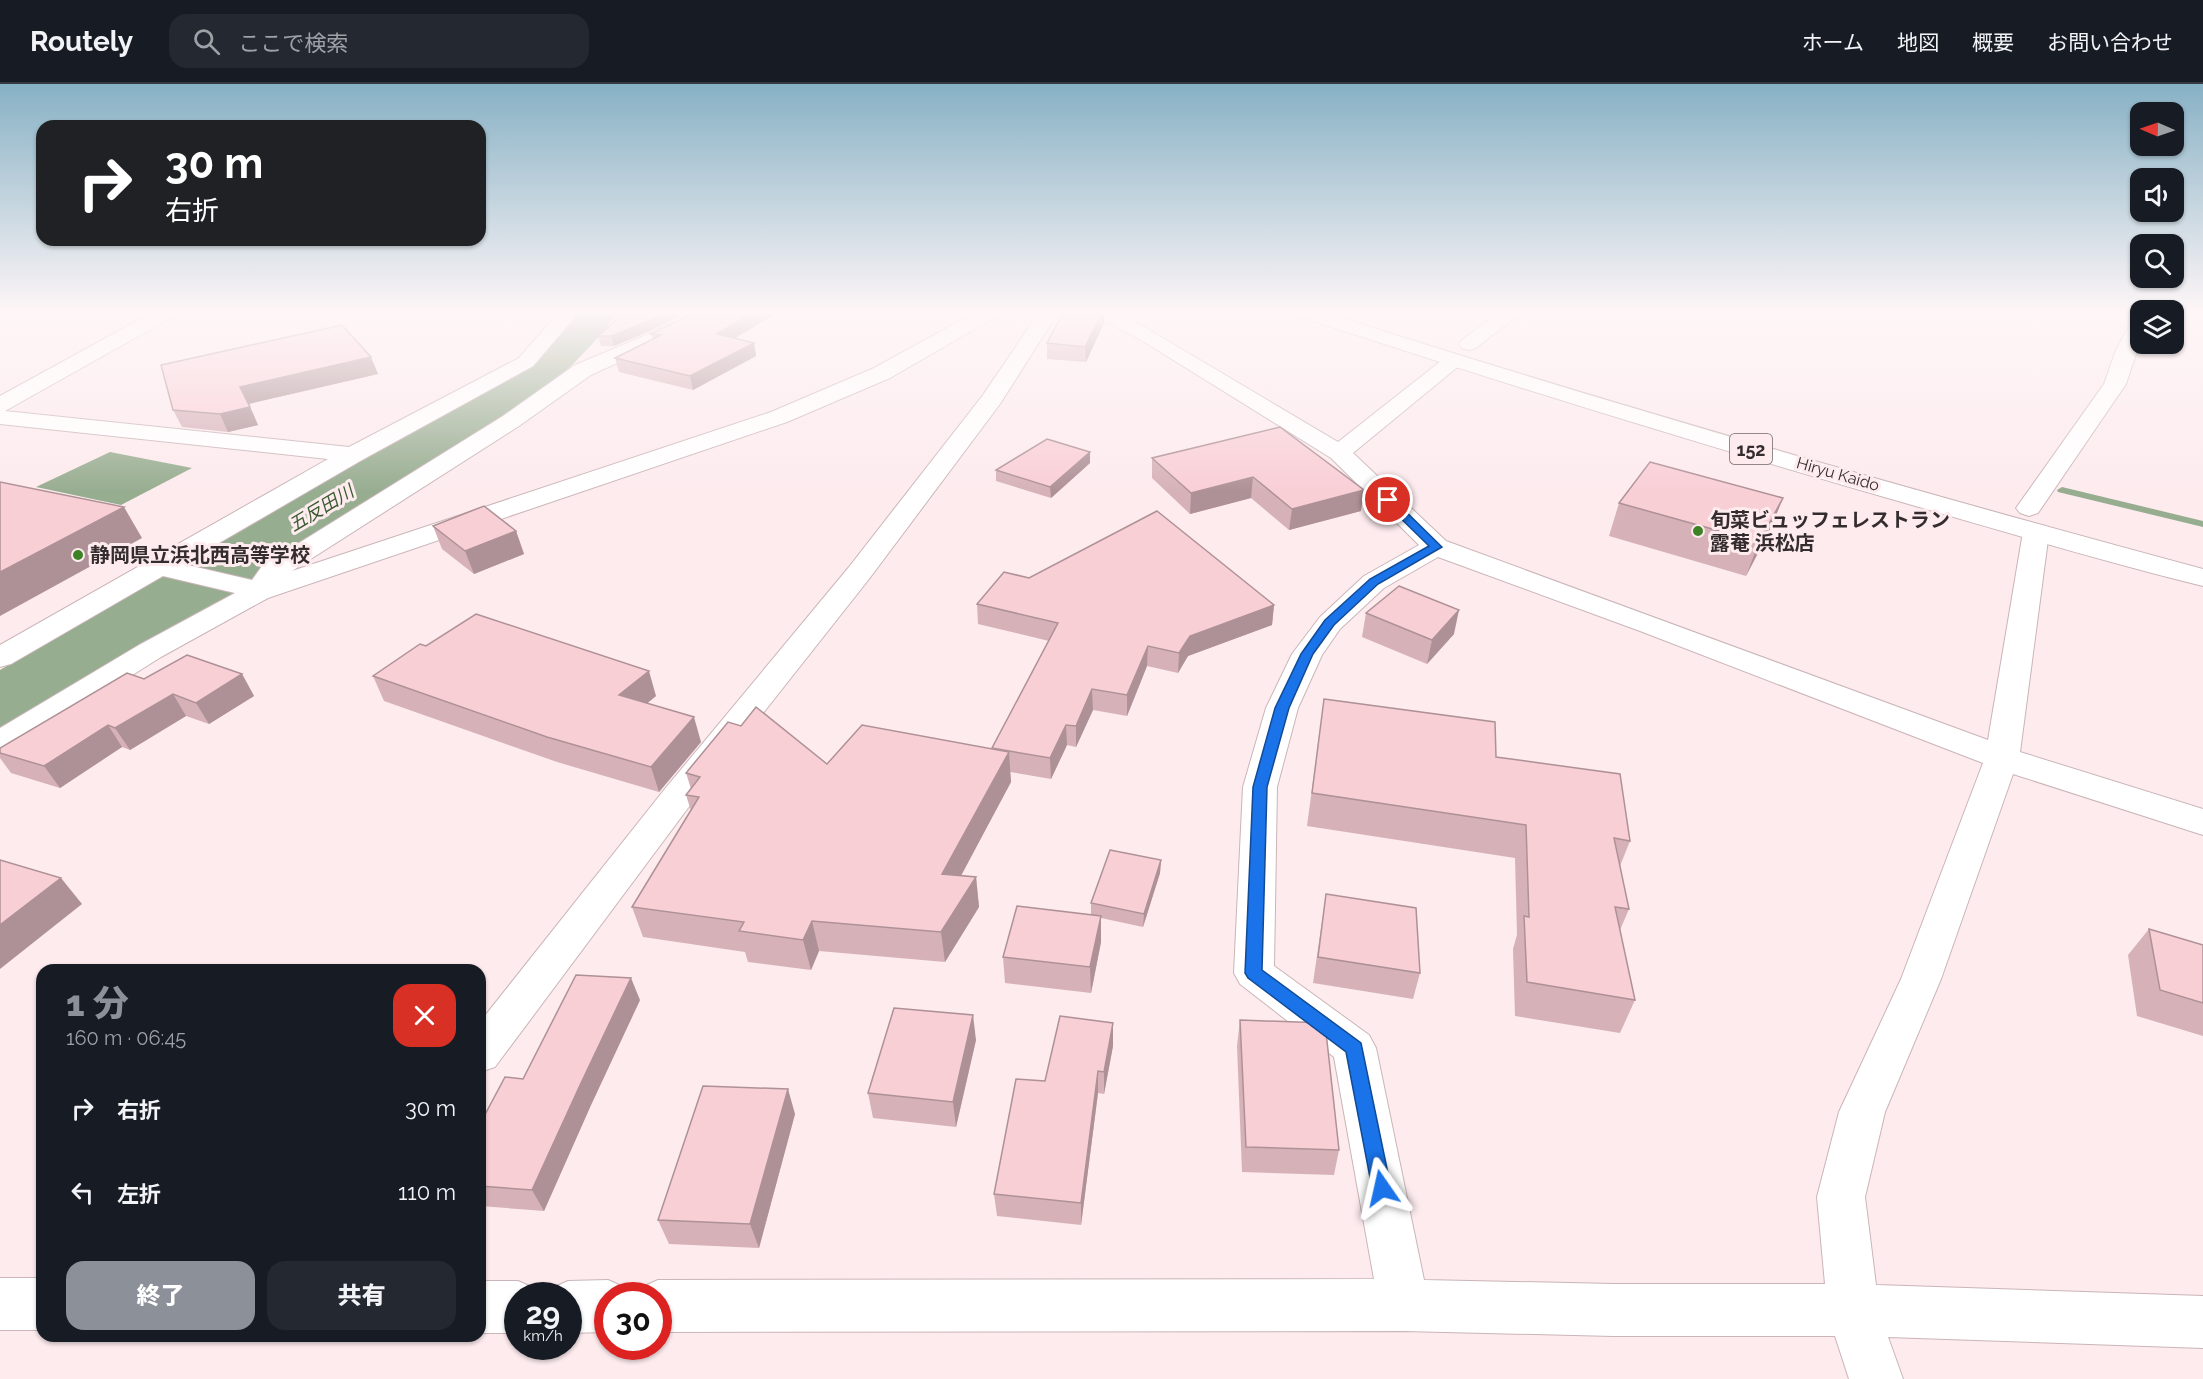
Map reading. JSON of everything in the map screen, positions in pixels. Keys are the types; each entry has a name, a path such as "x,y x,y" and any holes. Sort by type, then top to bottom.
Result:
{"main road":[{"path":"0,405 60,371"},
{"path":"0,658 171,570 353,455 508,371"},
{"path":"0,743 150,651 511,421 581,371"},
{"path":"171,570 248,588 779,417 885,371"},
{"path":"486,1046 675,799 859,573 992,399 1010,371"},
{"path":"1206,371 1339,453 1437,547 2002,758 2203,822"},
{"path":"1339,453 1438,371"},
{"name":"Hiryu Kaido","path":"1527,371 2032,520 2203,578"},
{"name":"Hiryu Kaido","path":"1548,371 1812,446"},
{"path":"1876,1379 1853,1311 1841,1197 1862,1112 1921,979 2002,758 2032,520 2115,384 2119,371"},
{"path":"0,417 353,455"},
{"name":"Hiryu Kaido","path":"1960,488 2032,520 2203,556"},
{"path":"1404,1305 1354,1048 1254,973 1260,787 1282,708 1307,654 1330,623 1374,582 1437,547"},
{"path":"0,1304 36,1304"},
{"path":"672,1306 1404,1305 1613,1310 1853,1311 2203,1322"},
{"path":"486,1307 504,1307"}],"shaded area":[{"path":"110,452 192,468 121,505 36,487"}],"building":[{"path":"163,371 308,371 240,387 250,407 220,414 173,410"},
{"path":"671,371 699,371 690,376"},
{"path":"1280,427 1364,490 1292,509 1253,477 1191,493 1152,458"},
{"path":"1047,439 1090,452 1050,487 996,470"},
{"path":"1650,462 1783,498 1759,542 1619,503"},
{"path":"0,482 124,507 0,572"},
{"path":"484,506 516,531 465,551 433,526"},
{"path":"1157,511 1274,605 1190,636 1179,653 1148,646 1127,695 1092,689 1076,726 1066,725 1050,758 992,748 1058,623 977,604 1004,572 1029,578"},
{"path":"1399,586 1459,610 1432,640 1366,613"},
{"path":"476,614 649,671 619,695 694,717 651,767 547,737 373,676 420,644 426,646"},
{"path":"187,655 242,674 196,703 173,694 115,728 108,725 44,766 0,753 0,748 127,673 144,679"},
{"path":"1324,699 1495,722 1496,757 1620,774 1630,841 1614,838 1629,909 1615,907 1635,1000 1527,982 1524,916 1529,917 1526,825 1312,793"},
{"path":"756,707 827,764 862,725 1009,752 942,874 976,877 941,932 812,921 803,940 739,931 744,922 632,907 699,797 686,795 700,777 686,773 728,722 741,726"},
{"path":"1110,850 1161,860 1144,914 1091,903"},
{"path":"0,860 61,878 0,925"},
{"path":"1326,894 1416,908 1420,973 1318,957"},
{"path":"1017,906 1101,916 1090,967 1003,957"},
{"path":"2149,929 2203,945 2203,1003 2160,990"},
{"path":"576,975 631,978 532,1190 486,1186 486,1113 505,1077 523,1079"},
{"path":"894,1008 973,1015 953,1102 868,1093"},
{"path":"1060,1016 1113,1023 1104,1072 1098,1071 1081,1203 994,1194 1016,1079 1045,1081"},
{"path":"1240,1020 1325,1023 1339,1150 1246,1147"},
{"path":"703,1086 788,1089 750,1224 658,1220"}],"waterway":[{"name":"五反田川","path":"0,704 288,531 502,398 534,371"},
{"path":"2062,490 2203,524"}],"place":[{"name":"旬菜ビュッフェレストラン 露菴 浜松店","path":"1698,531"},
{"name":"静岡県立浜北西高等学校","path":"78,555"}],"route":[{"path":"1382,1188 1354,1048 1254,973 1260,787 1282,708 1307,654 1330,623 1374,582 1437,547 1388,500"}]}
